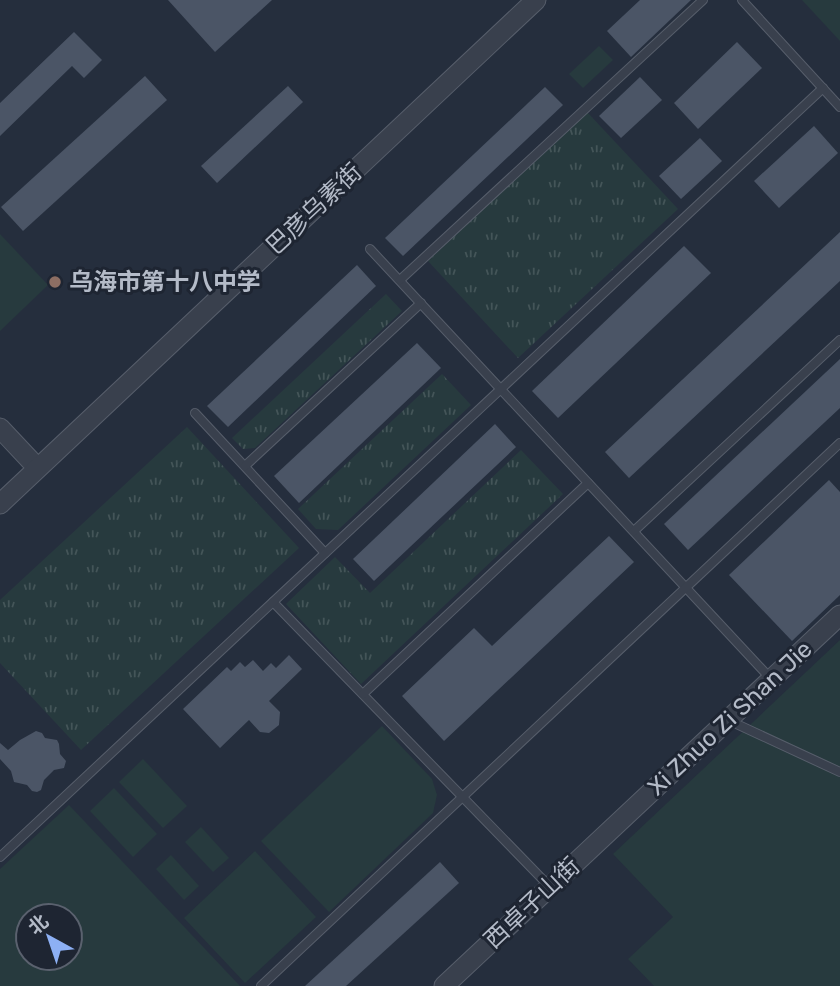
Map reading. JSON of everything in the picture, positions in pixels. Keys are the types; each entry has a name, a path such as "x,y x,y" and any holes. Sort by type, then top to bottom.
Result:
{"street":[{"name":"巴彦乌素街","path":"0,490 520,0"},
{"name":"巴彦乌素街","path":"0,504 536,0"},
{"path":"0,428 31,461"},
{"name":"Xi Zhuo Zi Shan Jie","path":"621,821 840,615"},
{"name":"西卓子山街","path":"444,986 621,821"}],"lane":[{"path":"400,280 702,0"},
{"path":"742,0 840,107"},
{"path":"0,857 823,88"},
{"path":"370,249 771,679"},
{"path":"245,466 421,303"},
{"path":"634,531 840,340"},
{"path":"195,413 325,553"},
{"path":"261,986 840,443"},
{"path":"363,694 588,483"},
{"path":"273,602 550,887"},
{"path":"727,720 840,772"}],"green space":[{"path":"802,0 840,0 840,41"},
{"path":"599,46 613,60 583,88 569,74"},
{"path":"587,112 678,209 518,358 428,261"},
{"path":"0,234 48,285 0,331"},
{"path":"386,294 402,311 255,448 243,449 232,438"},
{"path":"442,374 471,405 338,530 316,529 298,509"},
{"path":"187,427 299,548 81,750 0,663 0,600"},
{"path":"521,450 563,494 361,684 286,604 335,557 370,593"},
{"path":"840,640 840,986 654,986 628,959 673,917 613,854"},
{"path":"382,726 432,779 437,795 433,813 329,912 261,841"},
{"path":"143,759 187,806 163,828 119,782"},
{"path":"114,788 157,834 133,857 90,811"},
{"path":"69,805 240,986 0,986 0,869"},
{"path":"201,827 229,858 213,872 185,842"},
{"path":"255,851 316,917 245,983 184,918"},
{"path":"171,855 199,886 184,900 156,869"}],"building":[{"path":"168,0 272,0 215,52"},
{"path":"640,0 691,0 631,57 607,31"},
{"path":"74,32 102,60 84,78 72,66 0,136 0,103"},
{"path":"737,42 762,68 698,129 674,103"},
{"path":"145,76 167,100 23,231 1,207"},
{"path":"640,77 662,100 621,138 599,116"},
{"path":"288,86 303,102 217,183 201,166"},
{"path":"545,87 563,105 403,256 385,238"},
{"path":"814,126 838,153 779,208 754,181"},
{"path":"700,138 722,161 681,199 659,176"},
{"path":"840,232 840,281 629,478 605,452"},
{"path":"684,246 711,273 558,418 532,391"},
{"path":"357,265 376,286 228,427 207,406"},
{"path":"417,343 441,368 299,503 274,476"},
{"path":"840,359 840,408 688,550 664,524"},
{"path":"495,424 516,447 374,581 353,559"},
{"path":"829,480 840,492 840,595 792,641 729,575"},
{"path":"609,536 634,562 444,741 402,696 474,628 492,646"},
{"path":"289,655 302,669 269,701 280,712 279,725 269,733 260,732 249,720 220,748 183,709 227,667 231,671 240,662 245,667 253,660 263,671 271,663 276,668"},
{"path":"36,731 42,733 45,738 57,740 60,754 66,761 64,768 54,770 37,792 27,785 14,782 11,771 0,759 0,743 8,750"},
{"path":"440,862 459,883 346,986 305,986"}],"place":[{"name":"乌海市第十八中学","path":"55,282"}]}
